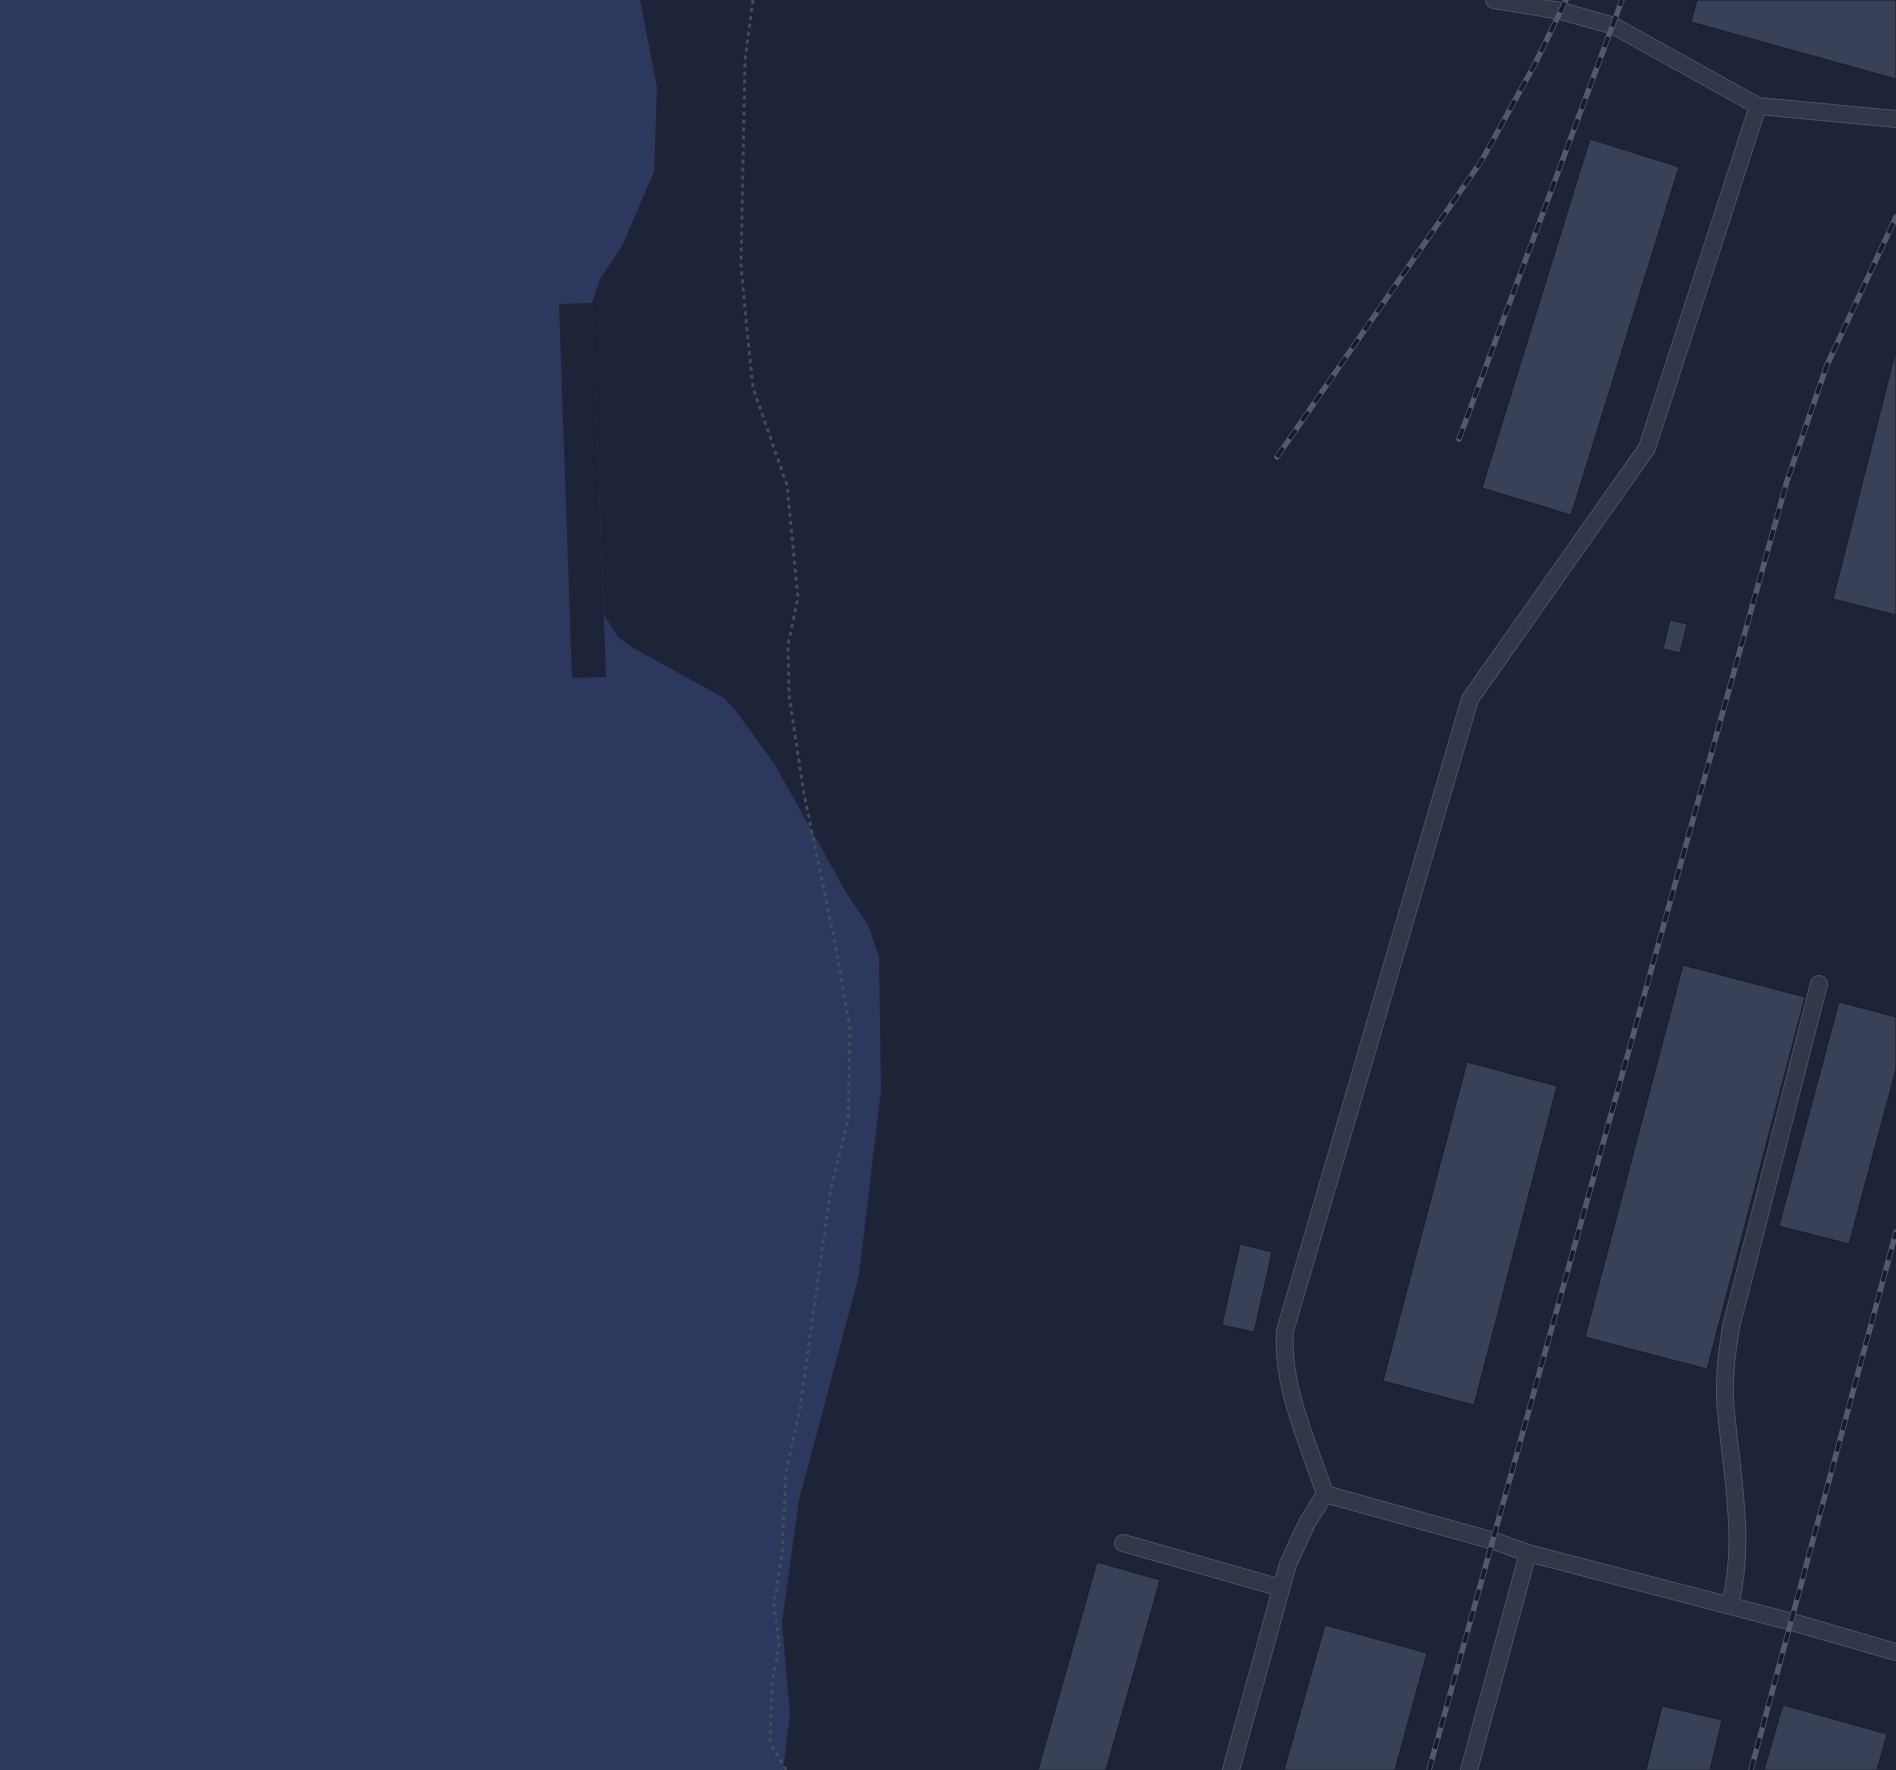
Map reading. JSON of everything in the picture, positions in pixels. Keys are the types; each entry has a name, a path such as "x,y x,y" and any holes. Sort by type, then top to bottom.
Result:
{"lane":[{"path":"1494,0 1561,11 1614,26 1758,106 1896,119"},
{"path":"1326,1494 1286,1376 1285,1331 1470,699 1647,448 1758,106"},
{"path":"1730,1605 1738,1564 1738,1540 1725,1397 1726,1361 1731,1327 1819,984"},
{"path":"1326,1494 1494,1541 1528,1553 1730,1605 1896,1652"},
{"path":"1231,1770 1288,1564 1307,1523 1326,1494"},
{"path":"1123,1543 1282,1588"},
{"path":"1469,1770 1528,1553"}],"path":[{"path":"752,0 744,70 741,265 746,320 753,388 787,485 798,598 788,644 789,694 804,794 835,943 850,1029 848,1119 830,1193 800,1408 786,1473 782,1555 774,1604 778,1646 772,1684 770,1744 786,1770"}],"water":[{"path":"0,0 640,0 657,87 654,172 622,246 600,279 592,303 604,615 618,637 635,649 724,698 736,711 775,765 847,894 868,925 879,956 881,1090 859,1275 799,1500 782,1623 790,1714 783,1770 0,1770"}],"pier":[{"path":"592,303 606,677 572,678 559,304"}],"building":[{"path":"1697,0 1896,0 1896,79 1691,22"},
{"path":"1590,139 1679,167 1571,515 1482,488"},
{"path":"1896,350 1896,615 1833,599"},
{"path":"1670,620 1687,624 1680,653 1663,649"},
{"path":"1683,965 1805,997 1707,1369 1585,1337"},
{"path":"1839,1002 1896,1017 1896,1069 1849,1244 1779,1226"},
{"path":"1467,1062 1557,1086 1474,1405 1383,1381"},
{"path":"1240,1244 1272,1252 1254,1332 1222,1325"},
{"path":"1097,1562 1160,1580 1106,1770 1038,1770"},
{"path":"1325,1625 1427,1653 1395,1770 1284,1770"},
{"path":"1783,1705 1887,1734 1877,1770 1764,1770"},
{"path":"1662,1706 1722,1720 1710,1770 1646,1770"}],"railway":[{"path":"1277,457 1482,160 1535,64 1566,0"},
{"path":"1459,439 1622,0"},
{"path":"1429,1770 1787,481 1827,365 1896,217"},
{"path":"1751,1770 1896,1232"}]}
